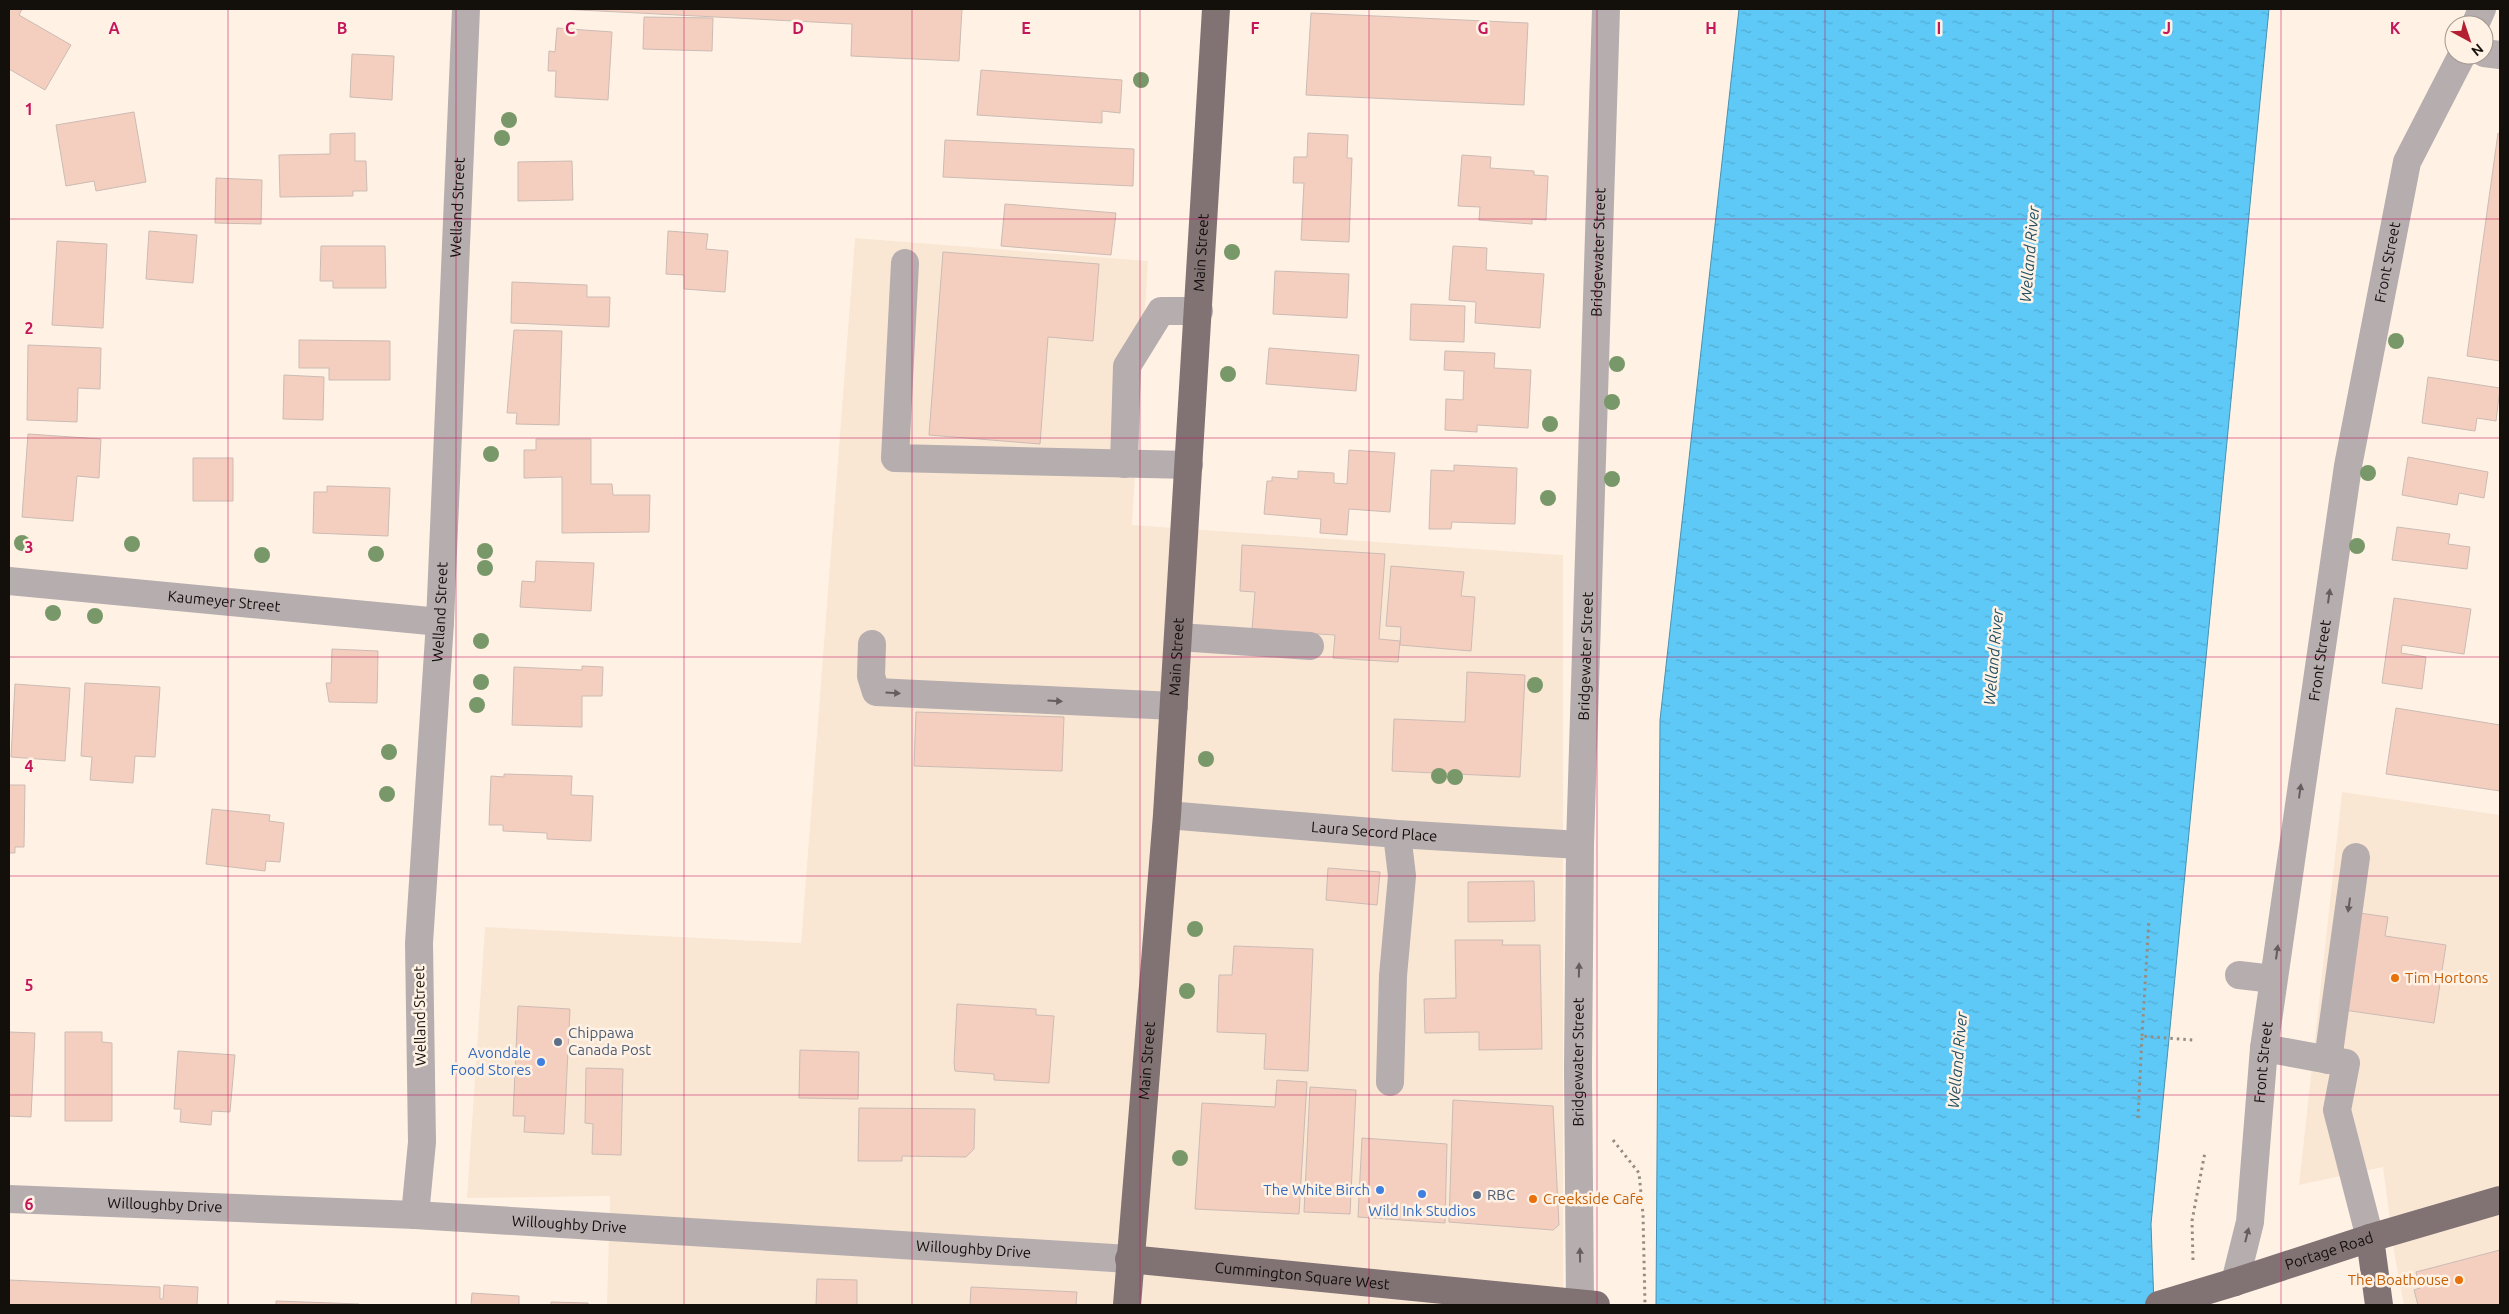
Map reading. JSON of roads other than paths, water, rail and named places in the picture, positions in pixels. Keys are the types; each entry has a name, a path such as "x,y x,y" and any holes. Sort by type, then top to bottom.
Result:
{"main road":[{"name":"Main Street","path":"1126,1305 1167,815 1216,9"},
{"name":"Portage Road","path":"2159,1305 2370,1238 2500,1200"},
{"path":"2370,1238 2379,1305"},
{"name":"Cummington Square West","path":"1129,1259 1475,1299"},
{"path":"1475,1299 1585,1305"}],"street":[{"name":"Welland Street","path":"416,1215 422,1142 419,943 440,622 466,9"},
{"name":"Bridgewater Street","path":"1585,1305 1578,1124 1580,845 1606,9"},
{"name":"Front Street","path":"2235,1282 2250,1222 2264,1048 2348,466 2408,162 2457,65"},
{"path":"905,264 895,458 1189,465"},
{"path":"1124,464 1127,366 1162,311 1199,311"},
{"name":"Kaumeyer Street","path":"9,581 440,622"},
{"path":"1179,637 1310,646"},
{"path":"872,644 871,676 876,692 1174,706"},
{"name":"Laura Secord Place","path":"1167,815 1397,834 1580,845"},
{"path":"1390,1082 1393,976 1402,876 1397,834"},
{"path":"2328,1060 2356,856"},
{"path":"2239,975 2273,979"},
{"path":"2264,1048 2346,1063 2337,1110 2370,1238"},
{"name":"Willoughby Drive","path":"9,1199 416,1215 1129,1259"}],"water":[{"name":"Welland River","path":"1739,9 2269,9 2151,1224 2154,1305 1656,1305 1660,720"}],"place":[{"name":"Tim Hortons","path":"2395,978"},
{"name":"Chippawa Canada Post","path":"558,1042"},
{"name":"Avondale Food Stores","path":"541,1062"},
{"name":"The White Birch","path":"1380,1190"},
{"name":"Wild Ink Studios","path":"1422,1194"},
{"name":"RBC","path":"1477,1195"},
{"name":"Creekside Cafe","path":"1533,1199"},
{"name":"The Boathouse","path":"2459,1280"}]}
